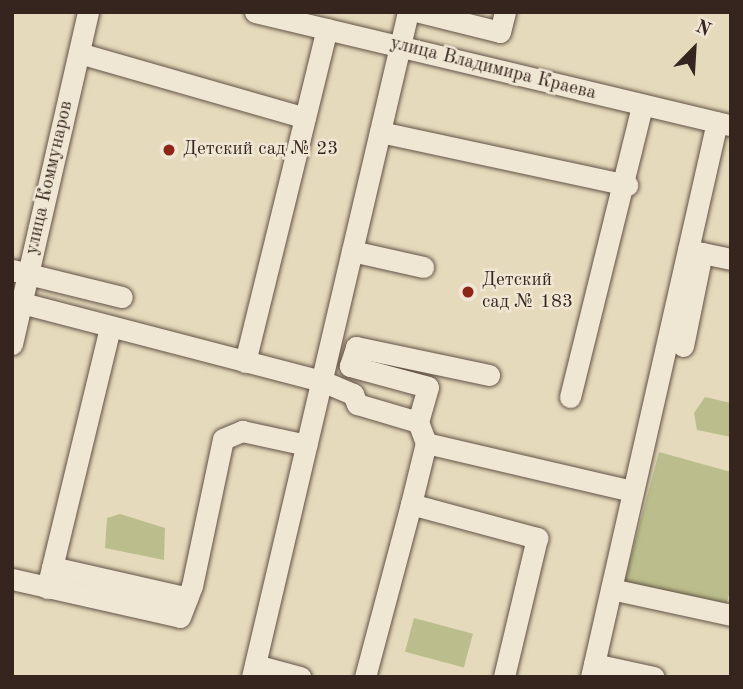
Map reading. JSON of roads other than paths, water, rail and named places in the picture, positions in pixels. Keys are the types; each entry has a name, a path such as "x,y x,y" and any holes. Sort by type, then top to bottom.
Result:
{"street":[{"name":"улица Коммунаров","path":"12,342 22,303 20,273 88,12"},
{"name":"улица Владимира Краева","path":"255,12 724,124"},
{"path":"300,677 253,671 408,12"},
{"path":"420,12 500,32 505,12"},
{"path":"245,362 327,29"},
{"path":"480,65 489,29"},
{"path":"79,53 305,118"},
{"path":"570,397 627,185 642,105"},
{"path":"654,677 593,670 724,124"},
{"path":"380,132 627,185"},
{"path":"352,251 423,267"},
{"path":"695,251 731,259"},
{"path":"683,346 695,251"},
{"path":"20,273 122,296"},
{"path":"22,303 322,381 353,394 358,404 418,422"},
{"path":"50,578 110,327"},
{"path":"428,387 349,366 356,347 489,375"},
{"path":"365,677 426,443 418,422 428,387 441,365"},
{"path":"12,579 50,578 188,598 223,439 242,431 306,445"},
{"path":"426,443 634,491"},
{"path":"411,504 537,538 504,677"},
{"path":"611,589 731,615"}],"place":[{"name":"Детский сад № 23","path":"169,150"},
{"name":"Детский сад № 183","path":"468,292"}]}
